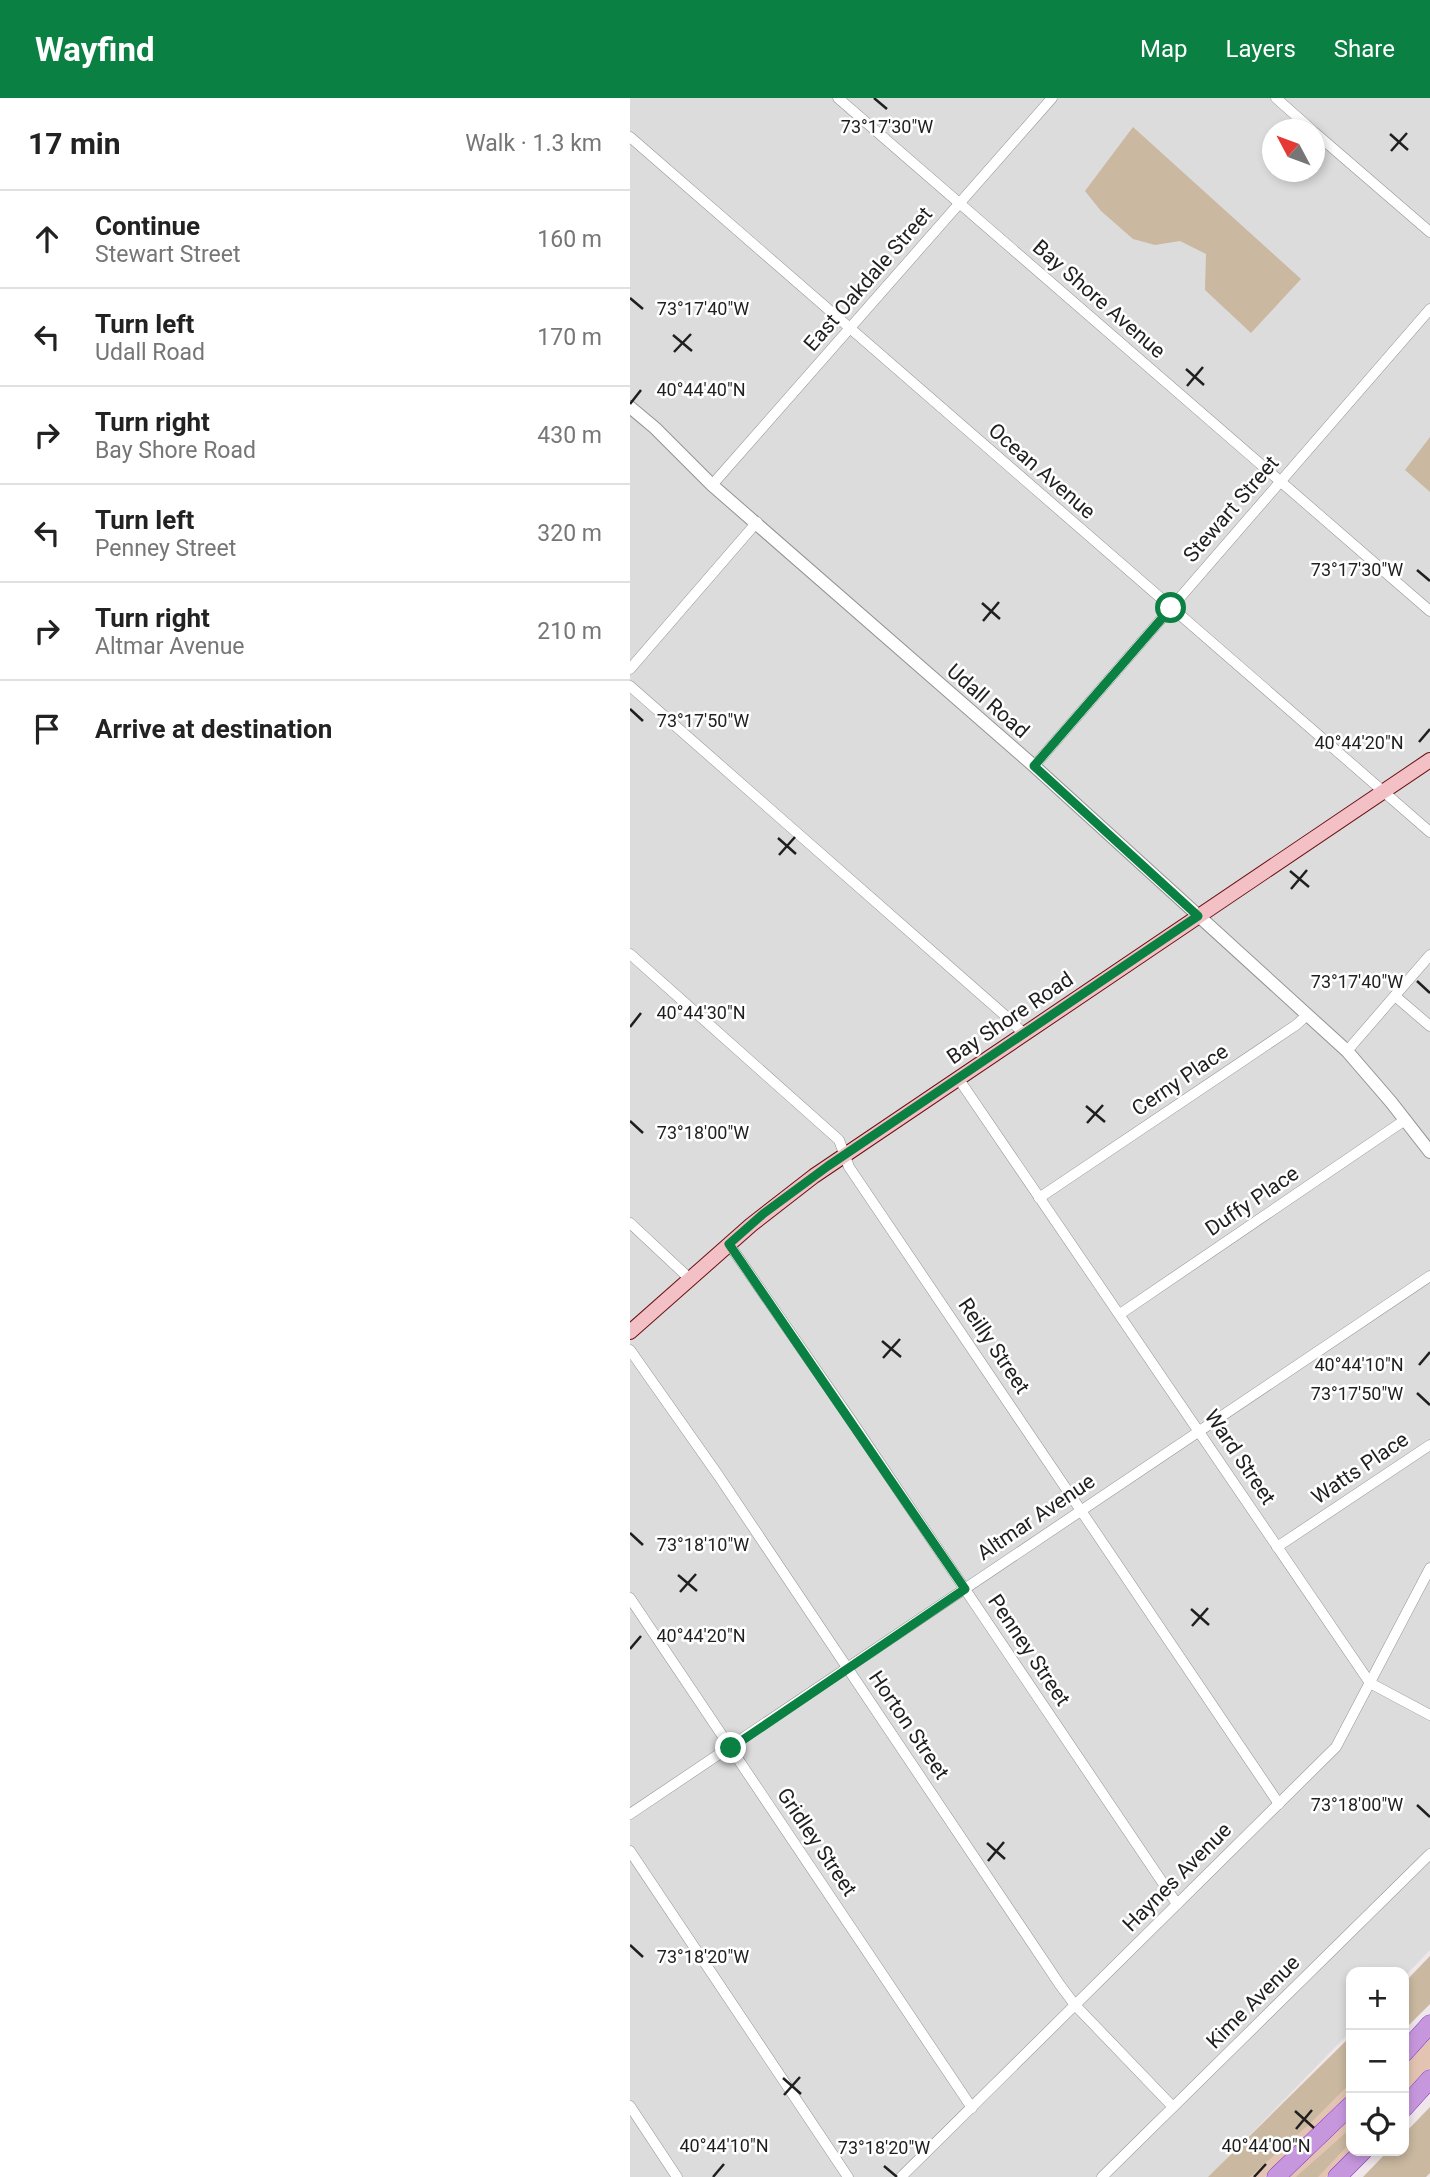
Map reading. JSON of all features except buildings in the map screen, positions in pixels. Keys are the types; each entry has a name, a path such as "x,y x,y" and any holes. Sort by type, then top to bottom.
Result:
{"highway":[{"path":"1409,2048 1430,2025"},
{"path":"1409,2102 1430,2079"},
{"path":"1276,2177 1346,2110"},
{"path":"1336,2177 1358,2156"}],"main road":[{"name":"Bay Shore Road","path":"630,1332 782,1199 1430,760"}],"street":[{"name":"Bay Shore Avenue","path":"838,98 1430,611"},
{"name":"East Oakdale Street","path":"712,485 1052,98"},
{"path":"1276,98 1300,119"},
{"name":"Ocean Avenue","path":"630,137 1430,832"},
{"path":"1325,141 1430,232"},
{"name":"Stewart Street","path":"1034,766 1430,309"},
{"name":"Udall Road","path":"630,407 712,485 1034,766 1347,1051 1430,1152"},
{"path":"630,669 757,522"},
{"path":"630,686 1024,1034"},
{"name":"Reilly Street","path":"630,954 836,1136 849,1167 1279,1804"},
{"path":"1347,1051 1430,955"},
{"path":"1395,996 1430,1026"},
{"name":"Cerny Place","path":"1039,1198 1306,1016"},
{"name":"Ward Street","path":"958,1078 1370,1683 1430,1715"},
{"name":"Duffy Place","path":"1120,1314 1405,1120"},
{"path":"630,1223 690,1279"},
{"name":"Penney Street","path":"729,1244 1177,1904"},
{"name":"Altmar Avenue","path":"630,1814 1430,1276"},
{"name":"Horton Street","path":"630,1350 718,1475 1075,2005 1173,2107"},
{"name":"Watts Place","path":"1277,1547 1430,1445"},
{"name":"Haynes Avenue","path":"901,2177 1336,1747 1430,1568"},
{"name":"Gridley Street","path":"630,1598 972,2108"},
{"path":"630,1852 848,2177"},
{"name":"Kime Avenue","path":"1102,2177 1430,1854"},
{"path":"630,2106 677,2177"}],"shaded area":[{"path":"630,98 1430,98 1430,1950 1409,1972 1409,1967 1346,1967 1346,2036 1209,2177 630,2177"},
{"path":"1133,127 1301,279 1251,333 1205,290 1206,254 1180,241 1155,245 1133,239 1101,211 1085,191"},
{"path":"1430,437 1430,492 1405,470"},
{"path":"1430,1956 1430,2004 1409,2025 1409,1978"},
{"path":"1430,2037 1430,2068 1409,2091 1409,2059"},
{"path":"1346,2041 1346,2088 1311,2123 1250,2177 1208,2177"},
{"path":"1346,2088 1346,2100 1265,2177 1250,2177"},
{"path":"1430,2107 1430,2173 1426,2177 1363,2177 1383,2156 1409,2156 1409,2129"},
{"path":"1346,2121 1346,2156 1349,2156 1326,2177 1288,2177"},
{"path":"1346,2132 1346,2147 1318,2177 1296,2177"}],"route":[{"path":"731,1748 965,1589 729,1244 763,1214 828,1166 1198,916 1034,766 1171,608"}]}
